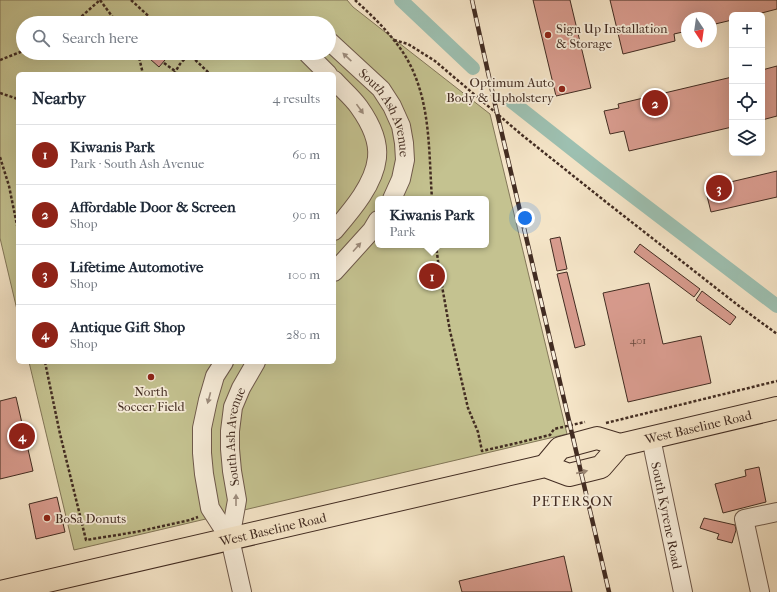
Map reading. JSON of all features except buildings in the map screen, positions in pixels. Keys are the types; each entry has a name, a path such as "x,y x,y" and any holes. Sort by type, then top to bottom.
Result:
{"main road":[{"name":"West Baseline Road","path":"620,446 777,408"},
{"path":"597,438 620,446 601,467 569,475 545,466 560,448 597,438"},
{"name":"West Baseline Road","path":"0,592 545,466"}],"street":[{"name":"South Ash Avenue","path":"336,47 381,89 392,106 400,126 404,143 405,160 401,179 393,196"},
{"path":"314,60 326,72"},
{"name":"South Ash Avenue","path":"336,82 359,106 366,117 374,135 377,157 369,184 350,213 336,229"},
{"path":"336,270 375,225"},
{"name":"South Ash Avenue","path":"223,364 215,376 208,400 202,428 202,453 210,508 230,539 242,592"},
{"name":"South Ash Avenue","path":"230,539 237,500 230,449 230,431 233,407 241,388 255,364"},
{"name":"South Kyrene Road","path":"651,438 683,592"},
{"path":"204,474 232,471"},
{"path":"760,592 744,519 777,512"}],"path":[{"path":"82,16 100,0 112,16"},
{"path":"132,0 149,16"},
{"path":"355,0 374,17 394,40 405,56 417,79 425,106 429,133 432,196"},
{"path":"394,40 408,44 435,61 522,135 739,306 777,334"},
{"path":"0,60 16,54"},
{"path":"140,60 143,72"},
{"path":"176,72 183,60"},
{"path":"196,60 208,72"},
{"path":"164,62 174,72"},
{"path":"0,93 16,98"},
{"path":"0,157 9,186 16,220"},
{"path":"436,248 450,331 468,408 474,420 482,451 550,435 554,429 586,422 590,424"},
{"path":"45,364 60,434 86,540 136,532 190,520 199,516 200,512"},
{"path":"601,424 777,381"}],"shaded area":[{"path":"0,0 347,0 353,7 490,114 567,434 74,550 29,364 336,364 336,72 16,72 16,306 0,238"}],"waterway":[{"path":"401,0 473,68"},
{"path":"511,101 777,306"}],"railway":[{"path":"472,0 609,592"}],"place":[{"name":"Sign Up Installation & Storage","path":"548,35"},
{"name":"Optimum Auto Body & Upholstery","path":"562,89"},
{"name":"Affordable Door & Screen","path":"655,103"},
{"name":"Lifetime Automotive","path":"719,188"},
{"name":"Kiwanis Park","path":"432,276"},
{"name":"North Soccer Field","path":"151,377"},
{"name":"Antique Gift Shop","path":"22,436"},
{"name":"BoSa Donuts","path":"47,518"}],"district":[{"name":"PETERSON","path":"573,501"}]}
